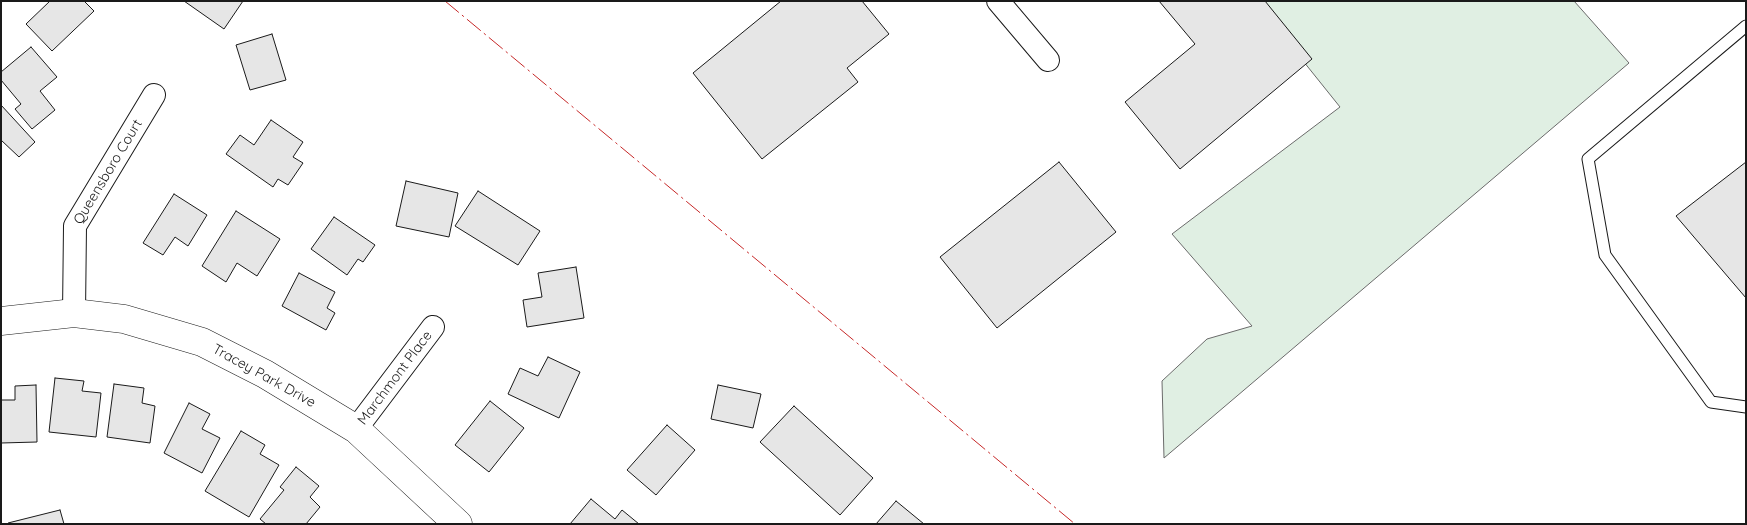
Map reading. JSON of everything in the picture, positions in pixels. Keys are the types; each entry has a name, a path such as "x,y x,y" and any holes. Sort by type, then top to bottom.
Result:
{"street":[{"path":"998,1 1048,60"},
{"name":"Queensboro Court","path":"74,313 74,226 154,95"},
{"name":"Tracey Park Drive","path":"1,321 74,313 124,318 202,342 265,374 356,429 458,524"},
{"name":"Marchmont Place","path":"356,429 433,327"}],"lane":[{"path":"1746,26 1588,159 1606,255 1710,402 1746,407"}],"green space":[{"path":"1255,1 1574,1 1629,63 1164,458 1162,381 1207,339 1252,326 1172,234 1340,107"}],"building":[{"path":"50,1 84,1 94,11 52,51 26,24"},
{"path":"184,1 243,1 224,29"},
{"path":"781,1 862,1 889,34 847,68 858,82 762,159 693,73"},
{"path":"1159,1 1265,1 1312,59 1180,169 1125,102 1195,44"},
{"path":"272,34 286,80 250,90 236,45"},
{"path":"31,47 57,77 40,91 55,110 32,129 15,109 21,104 1,80 1,72"},
{"path":"1,105 35,142 19,157 1,140"},
{"path":"271,120 303,142 293,157 303,163 288,185 278,179 273,187 226,154 240,135 254,145"},
{"path":"1059,162 1116,232 997,328 940,257"},
{"path":"1746,162 1746,298 1676,216"},
{"path":"406,181 458,193 449,237 396,226"},
{"path":"478,191 540,231 518,265 455,226"},
{"path":"174,194 207,215 188,246 175,237 163,255 143,243"},
{"path":"236,211 280,239 257,276 237,263 226,282 202,266"},
{"path":"334,217 375,245 363,262 358,259 347,275 311,249"},
{"path":"576,267 584,318 527,327 523,300 542,297 538,273"},
{"path":"299,273 335,292 327,308 335,313 326,330 282,306"},
{"path":"548,357 580,372 559,418 508,394 520,368 538,376"},
{"path":"55,378 84,381 82,391 101,393 96,437 49,432"},
{"path":"114,384 144,388 142,403 155,406 150,443 107,437"},
{"path":"36,385 37,442 1,443 1,400 15,400 15,386"},
{"path":"718,385 761,394 753,428 711,419"},
{"path":"490,401 524,428 489,472 455,445"},
{"path":"189,403 210,414 202,429 220,438 202,473 164,453"},
{"path":"794,406 873,478 840,515 760,442"},
{"path":"667,425 695,450 656,495 627,470"},
{"path":"241,431 265,445 260,454 279,465 249,517 205,491"},
{"path":"296,467 319,486 310,497 320,507 306,524 266,524 260,519 284,490 280,487"},
{"path":"591,499 615,519 622,510 639,524 570,524"},
{"path":"896,501 924,524 876,524"},
{"path":"60,510 64,524 8,524 8,523"}],"power":[{"path":"445,1 1075,524"}]}
